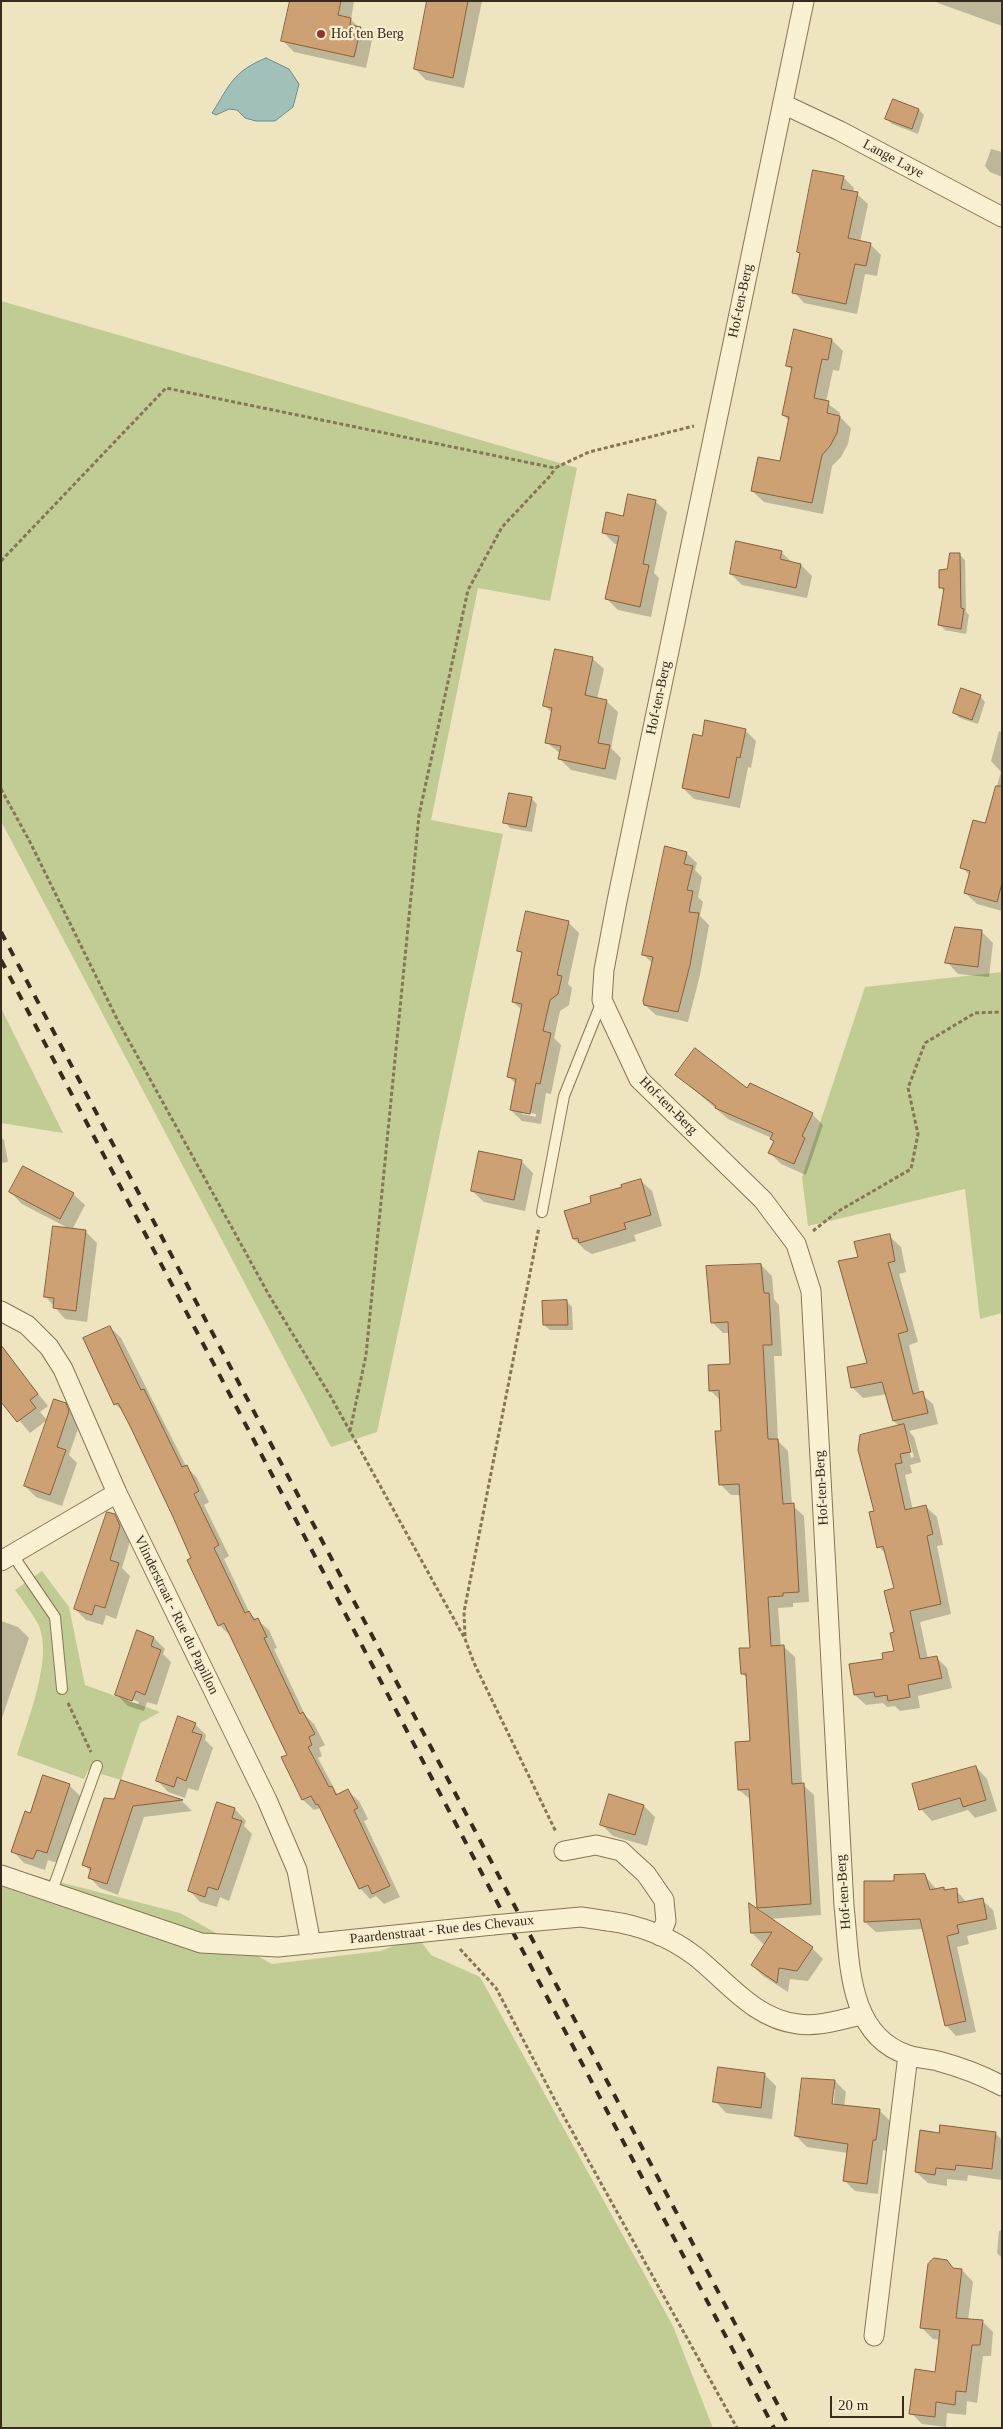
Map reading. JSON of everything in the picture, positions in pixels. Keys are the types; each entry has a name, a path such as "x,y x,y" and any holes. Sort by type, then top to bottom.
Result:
{"street":[{"name":"Hof-ten-Berg","path":"804,1 617,901 604,970 602,1000 639,1079 764,1200 796,1244 811,1290 844,1906 854,1992 862,2015 881,2039 893,2048 908,2055 937,2061 982,2075 1002,2086"},
{"name":"Lange Laye","path":"782,104 840,132 1002,217"},
{"name":"Vlinderstraat - Rue du Papillon","path":"1,1311 27,1325 49,1347 63,1370 117,1494 267,1800 297,1870 311,1944"},
{"path":"7,1557 117,1494"},
{"path":"564,1851 596,1845 621,1851 646,1874 664,1900 666,1920 660,1936"},
{"name":"Paardenstraat - Rue des Chevaux","path":"1,1875 52,1891 165,1932 201,1942 278,1947 581,1917 608,1920 624,1923 660,1936 693,1954 734,1992 752,2005 779,2018 808,2025 862,2015"},
{"path":"874,2336 908,2055"}],"lane":[{"path":"542,1212 564,1096 602,1000"},
{"path":"7,1557 55,1617 62,1689"},
{"path":"52,1891 97,1766"}],"path":[{"path":"1,561 166,388 555,468"},
{"path":"350,1432 366,1354 419,814 468,590 502,527 551,475 555,468 589,452 717,420"},
{"path":"1,789 30,842 118,1021 268,1295 350,1432 465,1639 474,1663 553,1824 564,1851"},
{"path":"796,1244 837,1212 911,1169 918,1134 908,1088 925,1043 975,1013 1002,1012"},
{"path":"465,1639 464,1612 542,1212"},
{"path":"62,1689 97,1766"},
{"path":"458,1947 496,1988 557,2104 737,2428"}],"green space":[{"path":"1,301 577,468 550,601 478,588 431,820 503,834 377,1432 331,1447 1,821"},
{"path":"1002,972 1002,1313 980,1319 965,1189 808,1226 802,1177 865,987"},
{"path":"1,1008 63,1133 1,1123"},
{"path":"42,1571 69,1607 85,1685 160,1712 140,1723 121,1780 88,1770 84,1779 17,1755 37,1690 43,1655 39,1626 15,1590"},
{"path":"1,1867 180,1913 272,1964 380,1951 418,1937 431,1955 480,1977 673,2326 713,2428 1,2428"}],"water":[{"path":"266,58 289,69 299,84 293,107 275,121 256,121 245,118 237,110 229,109 216,115 212,113 233,80 255,63"}],"building":[{"path":"290,1 341,1 338,15 351,18 350,25 361,27 354,57 281,41"},
{"path":"427,1 468,1 453,78 414,69"},
{"path":"893,99 919,109 912,129 885,119"},
{"path":"813,170 844,176 841,189 858,192 848,238 871,243 866,266 855,264 846,304 792,293 800,253 797,252"},
{"path":"794,329 832,339 828,360 822,359 814,398 829,401 827,413 840,416 837,433 830,446 822,455 812,503 751,491 758,457 780,461 789,417 782,415 792,367 786,366"},
{"path":"628,494 656,500 643,564 649,565 640,607 605,599 619,536 602,533 606,512 623,516"},
{"path":"736,541 782,551 780,559 801,564 796,588 730,574"},
{"path":"950,553 960,553 961,608 964,609 961,629 938,625 944,588 939,588 939,570 947,569"},
{"path":"555,649 593,657 585,695 607,700 598,743 610,745 605,769 558,759 561,746 545,743 552,708 543,706"},
{"path":"961,688 981,695 972,720 953,713"},
{"path":"705,720 746,729 740,758 737,757 729,798 682,788 693,734 702,736"},
{"path":"996,786 1002,786 1002,883 997,902 964,893 970,871 960,868 973,820 985,823"},
{"path":"509,793 532,797 526,827 503,823"},
{"path":"665,846 687,852 684,864 693,866 687,890 693,891 689,912 699,913 690,965 678,1012 644,1005 643,1001 653,957 642,955"},
{"path":"526,911 569,921 557,975 562,976 558,994 550,1000 543,1031 551,1033 540,1084 536,1083 530,1114 510,1110 516,1079 507,1077 522,1004 512,1002 522,952 517,951"},
{"path":"955,927 982,930 978,967 945,963"},
{"path":"695,1048 747,1088 750,1083 813,1113 802,1136 805,1138 794,1164 768,1153 774,1141 770,1139 773,1133 715,1108 716,1106 675,1075"},
{"path":"479,1151 522,1160 514,1200 471,1191"},
{"path":"23,1166 74,1193 60,1219 9,1192"},
{"path":"641,1179 651,1215 624,1223 626,1229 579,1243 578,1238 573,1239 564,1211 591,1203 590,1196 622,1187 621,1185"},
{"path":"53,1226 86,1230 76,1311 53,1308 54,1298 44,1297"},
{"path":"890,1234 895,1261 888,1263 908,1331 898,1334 913,1394 923,1391 928,1413 893,1421 882,1382 851,1388 847,1367 867,1363 838,1261 858,1257 854,1242"},
{"path":"761,1264 764,1293 769,1293 772,1345 763,1345 768,1439 778,1439 783,1504 794,1503 799,1592 783,1593 783,1596 768,1597 771,1646 784,1645 792,1784 804,1783 811,1904 757,1908 749,1789 738,1790 735,1742 750,1741 746,1674 741,1674 739,1648 750,1648 739,1484 719,1485 715,1431 721,1431 719,1390 709,1391 708,1365 730,1364 728,1322 711,1323 706,1266"},
{"path":"567,1300 568,1325 543,1325 542,1301"},
{"path":"110,1326 141,1390 144,1389 182,1467 187,1465 199,1491 194,1494 219,1545 214,1548 245,1613 249,1611 254,1620 258,1618 267,1637 264,1638 300,1714 303,1712 315,1734 309,1737 312,1745 308,1747 329,1787 332,1786 336,1795 348,1789 358,1808 354,1810 390,1886 372,1894 368,1885 359,1889 318,1804 316,1805 311,1796 302,1800 281,1757 287,1755 224,1623 218,1626 187,1560 191,1558 173,1517 130,1426 118,1403 114,1405 83,1338"},
{"path":"1,1345 38,1394 30,1400 36,1408 17,1422 1,1402"},
{"path":"54,1399 66,1403 69,1411 57,1447 66,1450 50,1495 24,1486"},
{"path":"904,1424 911,1452 900,1454 902,1463 895,1464 905,1510 926,1505 933,1534 927,1536 941,1604 910,1611 920,1659 937,1656 942,1678 908,1685 910,1697 888,1701 887,1695 875,1697 874,1692 854,1695 849,1664 883,1659 882,1653 894,1651 890,1633 894,1632 884,1591 894,1588 883,1546 877,1548 869,1512 874,1511 858,1450 860,1435"},
{"path":"107,1512 115,1514 120,1526 110,1560 119,1563 105,1608 95,1605 92,1615 74,1609"},
{"path":"137,1630 154,1637 151,1646 161,1650 145,1695 136,1691 132,1701 115,1695"},
{"path":"178,1716 196,1723 192,1732 202,1735 186,1781 177,1777 174,1787 156,1781"},
{"path":"976,1766 986,1800 963,1807 960,1798 919,1810 912,1784"},
{"path":"43,1775 70,1784 47,1853 37,1850 33,1859 11,1852 25,1811 30,1813"},
{"path":"121,1780 183,1800 133,1806 107,1884 88,1878 91,1868 82,1865 104,1798 114,1799"},
{"path":"609,1794 644,1805 635,1835 600,1825"},
{"path":"217,1802 235,1808 232,1818 242,1821 218,1890 208,1887 205,1897 188,1891"},
{"path":"925,1874 930,1890 944,1887 944,1890 957,1888 958,1903 983,1898 987,1919 957,1925 959,1933 947,1936 966,2021 945,2026 920,1919 864,1922 864,1881 894,1881 894,1875"},
{"path":"749,1903 813,1947 797,1971 779,1968 777,1983 751,1965 772,1932 751,1933"},
{"path":"718,2067 765,2073 761,2108 713,2102"},
{"path":"802,2078 835,2080 832,2104 880,2109 876,2140 873,2140 867,2184 843,2181 848,2144 795,2136"},
{"path":"940,2125 996,2132 992,2169 956,2165 955,2170 936,2168 935,2175 915,2172 920,2130 939,2133"},
{"path":"934,2258 947,2260 953,2268 962,2269 956,2318 983,2320 980,2345 972,2345 966,2392 956,2391 955,2405 936,2402 935,2417 909,2414 915,2369 935,2372 940,2330 920,2328 928,2264"}],"railway":[{"path":"1,932 790,2428"},
{"path":"1,960 774,2428"}],"place":[{"name":"Hof ten Berg","path":"321,34"}]}
